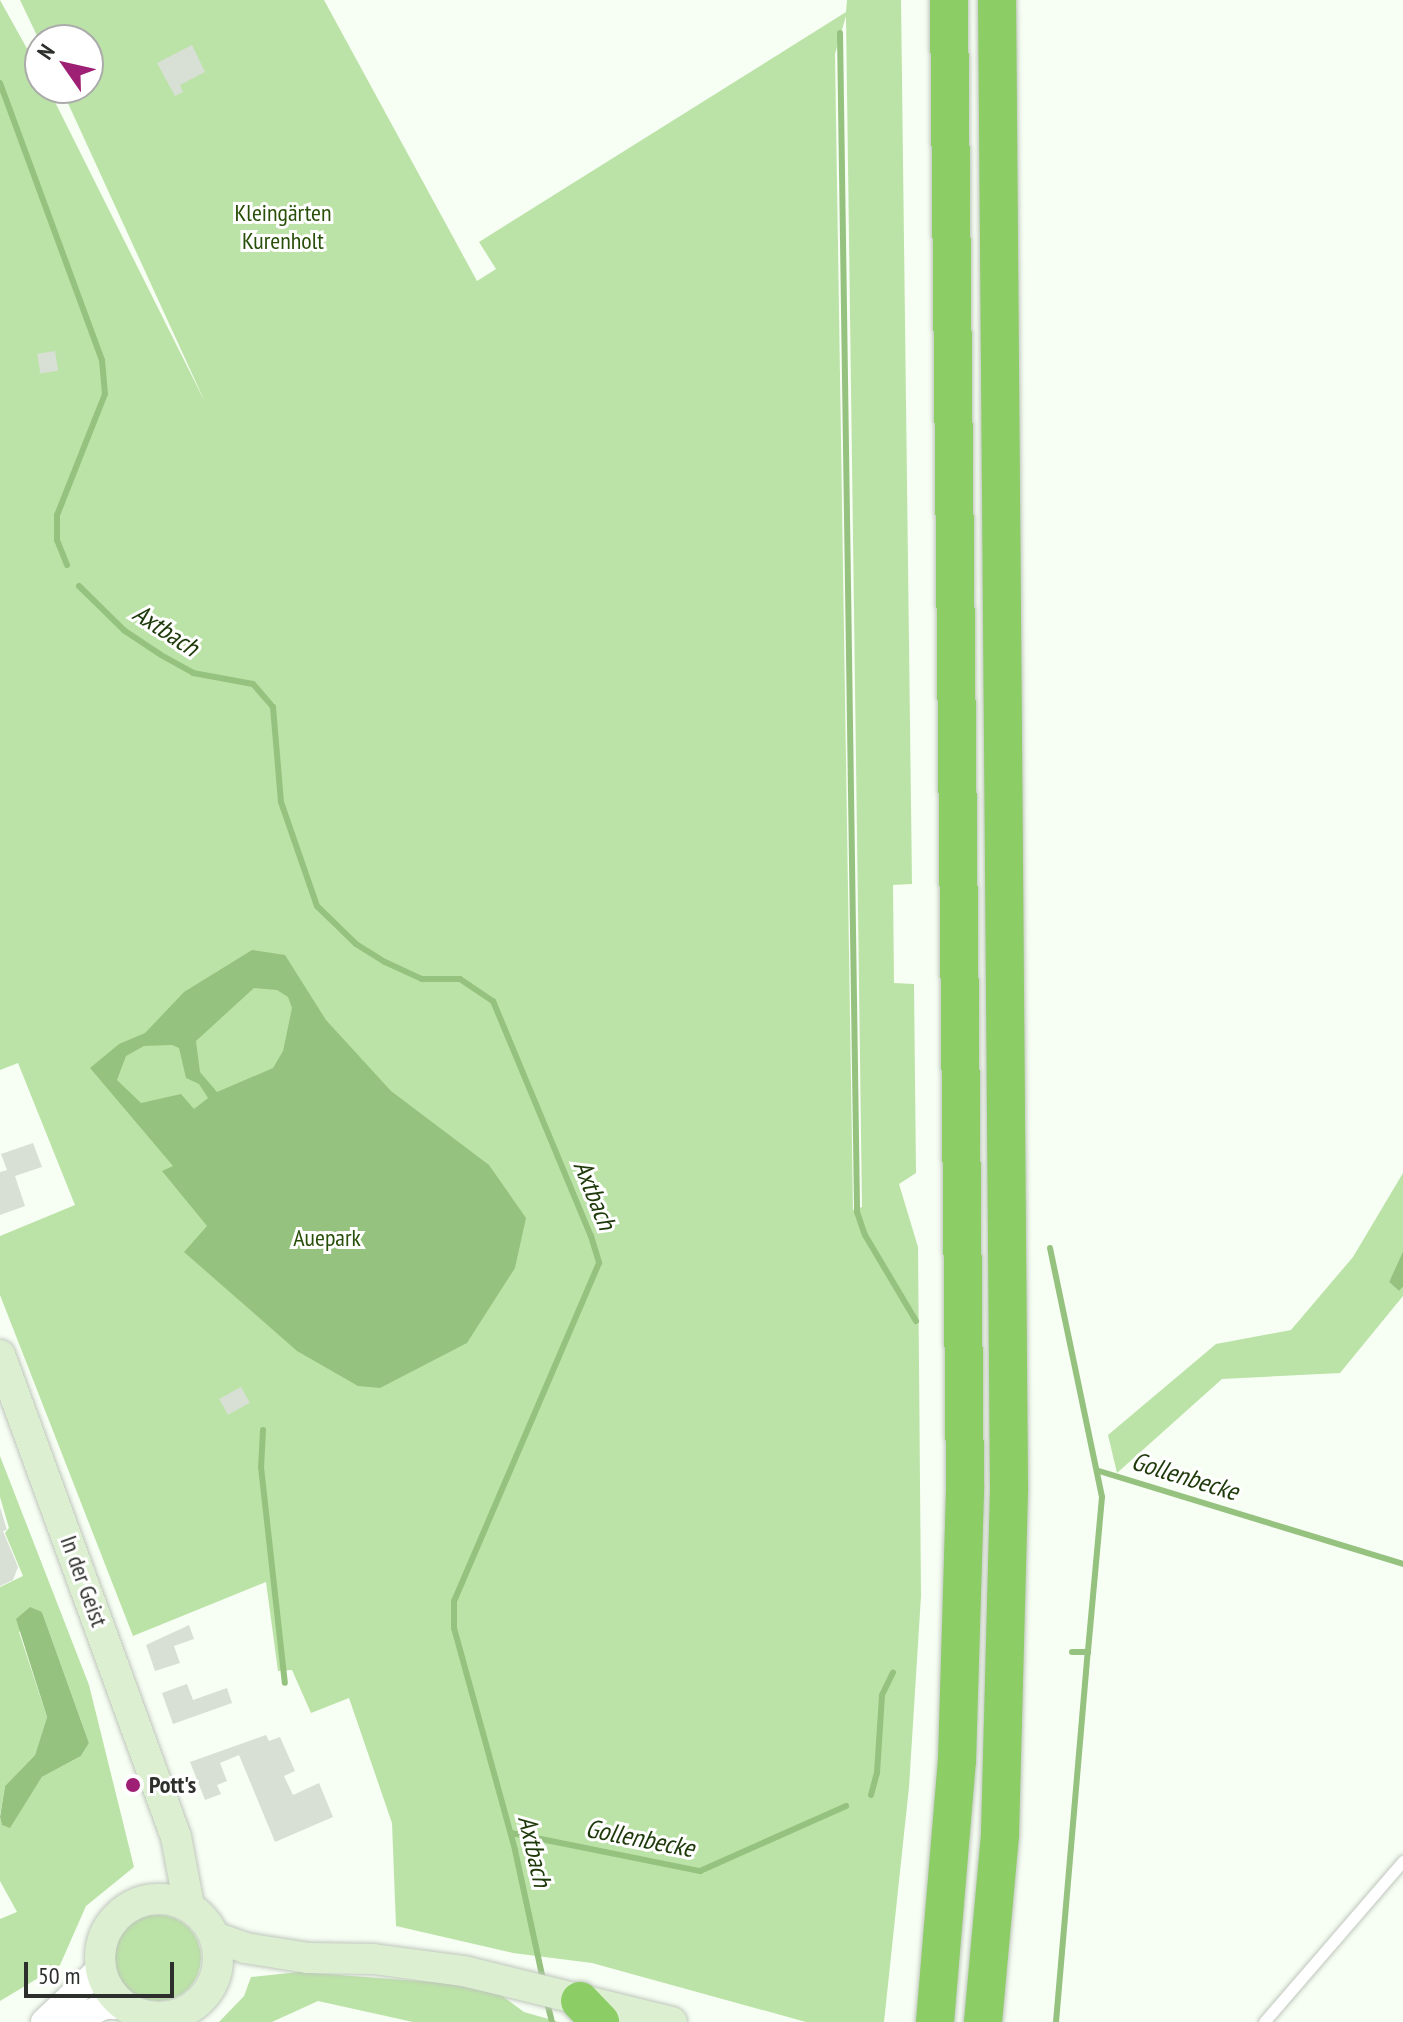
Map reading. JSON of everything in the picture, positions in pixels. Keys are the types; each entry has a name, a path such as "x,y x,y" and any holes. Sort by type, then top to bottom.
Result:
{"highway":[{"path":"937,2007 957,1761 965,1485 949,0"},
{"path":"983,2021 1000,1834 1009,1488 997,0"}],"main road":[{"name":"In der Geist","path":"0,1355 176,1837 189,1906"},
{"name":"In der Geist","path":"147,1900 158,1873 164,1809"},
{"path":"215,1937 215,1977 197,2003 169,2019 153,2017 125,2006 101,1968 101,1950 111,1925 130,1906 147,1900 189,1906 215,1937 245,1948 309,1958 373,1959 464,1971 581,2006 672,2022"},
{"path":"215,1977 309,1958"}],"street":[{"path":"44,2022 101,1968"},
{"path":"69,2022 105,2006 125,2006"}],"lane":[{"path":"1264,2022 1403,1861"}],"green space":[{"path":"0,0 24,43 24,104 56,104 205,402 68,104 104,104 104,24 31,24 20,0 324,0 477,281 496,269 479,242 846,12 847,0 901,0 912,884 893,885 894,983 914,984 916,1173 899,1184 918,1247 921,1596 909,1787 884,2022 806,2022 592,1963 513,1953 396,1926 392,1823 349,1698 311,1713 292,1670 278,1671 266,1582 133,1636 0,1295 0,1236 75,1205 18,1063 0,1070","holes":["846,16 862,1207 853,1210 835,54"]},
{"path":"1403,1173 1403,1251 1389,1282 1399,1291 1403,1287 1403,1296 1340,1373 1222,1379 1117,1473 1108,1435 1216,1344 1291,1330 1353,1257"},
{"path":"0,1456 89,1685 134,1867 86,1906 60,1965 0,2001 0,1919 17,1912 0,1881 0,1817 2,1825 10,1827 42,1777 81,1756 89,1743 42,1612 19,1632 47,1717 35,1755 5,1786 0,1815 0,1587 23,1576 5,1533 9,1528 0,1497"},
{"path":"158,1915 174,1919 188,1928 197,1942 201,1958 197,1974 188,1988 174,1997 158,2001 142,1997 128,1988 119,1974 115,1958 119,1942 128,1928 142,1919"},
{"path":"299,1972 445,1983 501,1995 524,2012 559,2022 413,2022 318,2001 272,2022 219,2022 244,1996 251,1977"}],"shaded area":[{"path":"252,950 285,955 326,1020 391,1091 489,1165 526,1218 515,1268 467,1343 380,1388 358,1386 297,1351 184,1252 207,1226 162,1171 173,1166 90,1068 119,1044 145,1033 184,992","holes":["254,988 277,990 288,997 292,1008 283,1051 273,1068 217,1092 200,1072 196,1041","172,1045 179,1048 186,1078 199,1084 208,1098 194,1109 181,1094 141,1103 117,1080 126,1056 144,1046"]},
{"path":"1403,1251 1403,1287 1399,1291 1389,1282"},
{"path":"30,1607 42,1612 89,1743 81,1756 42,1777 10,1828 2,1825 0,1817 5,1786 35,1755 47,1717 16,1619"}],"building":[{"path":"192,45 205,72 180,85 183,92 175,96 157,63"},
{"path":"55,351 58,371 40,374 37,354"},
{"path":"33,1143 42,1167 15,1176 25,1206 0,1215 0,1172 7,1170 1,1154"},
{"path":"241,1387 250,1403 228,1415 219,1399"},
{"path":"0,1507 7,1530 3,1531 18,1567 13,1580 0,1586"},
{"path":"189,1625 194,1639 174,1646 180,1663 155,1671 146,1645"},
{"path":"187,1684 193,1700 227,1688 232,1703 173,1724 162,1693"},
{"path":"266,1735 269,1741 280,1737 295,1771 284,1776 293,1795 319,1783 333,1817 275,1842 239,1755 220,1763 227,1781 217,1785 221,1794 205,1800 190,1762"}],"waterway":[{"path":"840,33 857,1212 865,1235 916,1321"},
{"name":"Axtbach","path":"0,83 102,360 105,394 57,515 57,540 67,565"},
{"name":"Axtbach","path":"79,586 125,631 161,655 193,673 253,684 273,707 281,802 317,906 356,944 385,962 422,979 460,979 493,1001 591,1236 599,1263 454,1601 454,1628 515,1850 543,1979"},
{"path":"1050,1248 1102,1497 1088,1652 1072,1652"},
{"path":"263,1430 261,1467 285,1683"},
{"name":"Gollenbecke","path":"1099,1471 1403,1564"},
{"path":"1056,2022 1088,1652"},
{"name":"Gollenbecke","path":"871,1795 877,1773 882,1695 893,1672"},
{"name":"Gollenbecke","path":"511,1833 700,1871 846,1806"},
{"name":"Axtbach","path":"547,2002 552,2022"}],"place":[{"name":"Pott's","path":"133,1785"}],"park label":[{"name":"Kleingärten Kurenholt","path":"283,227"},
{"name":"Auepark","path":"327,1238"}]}
